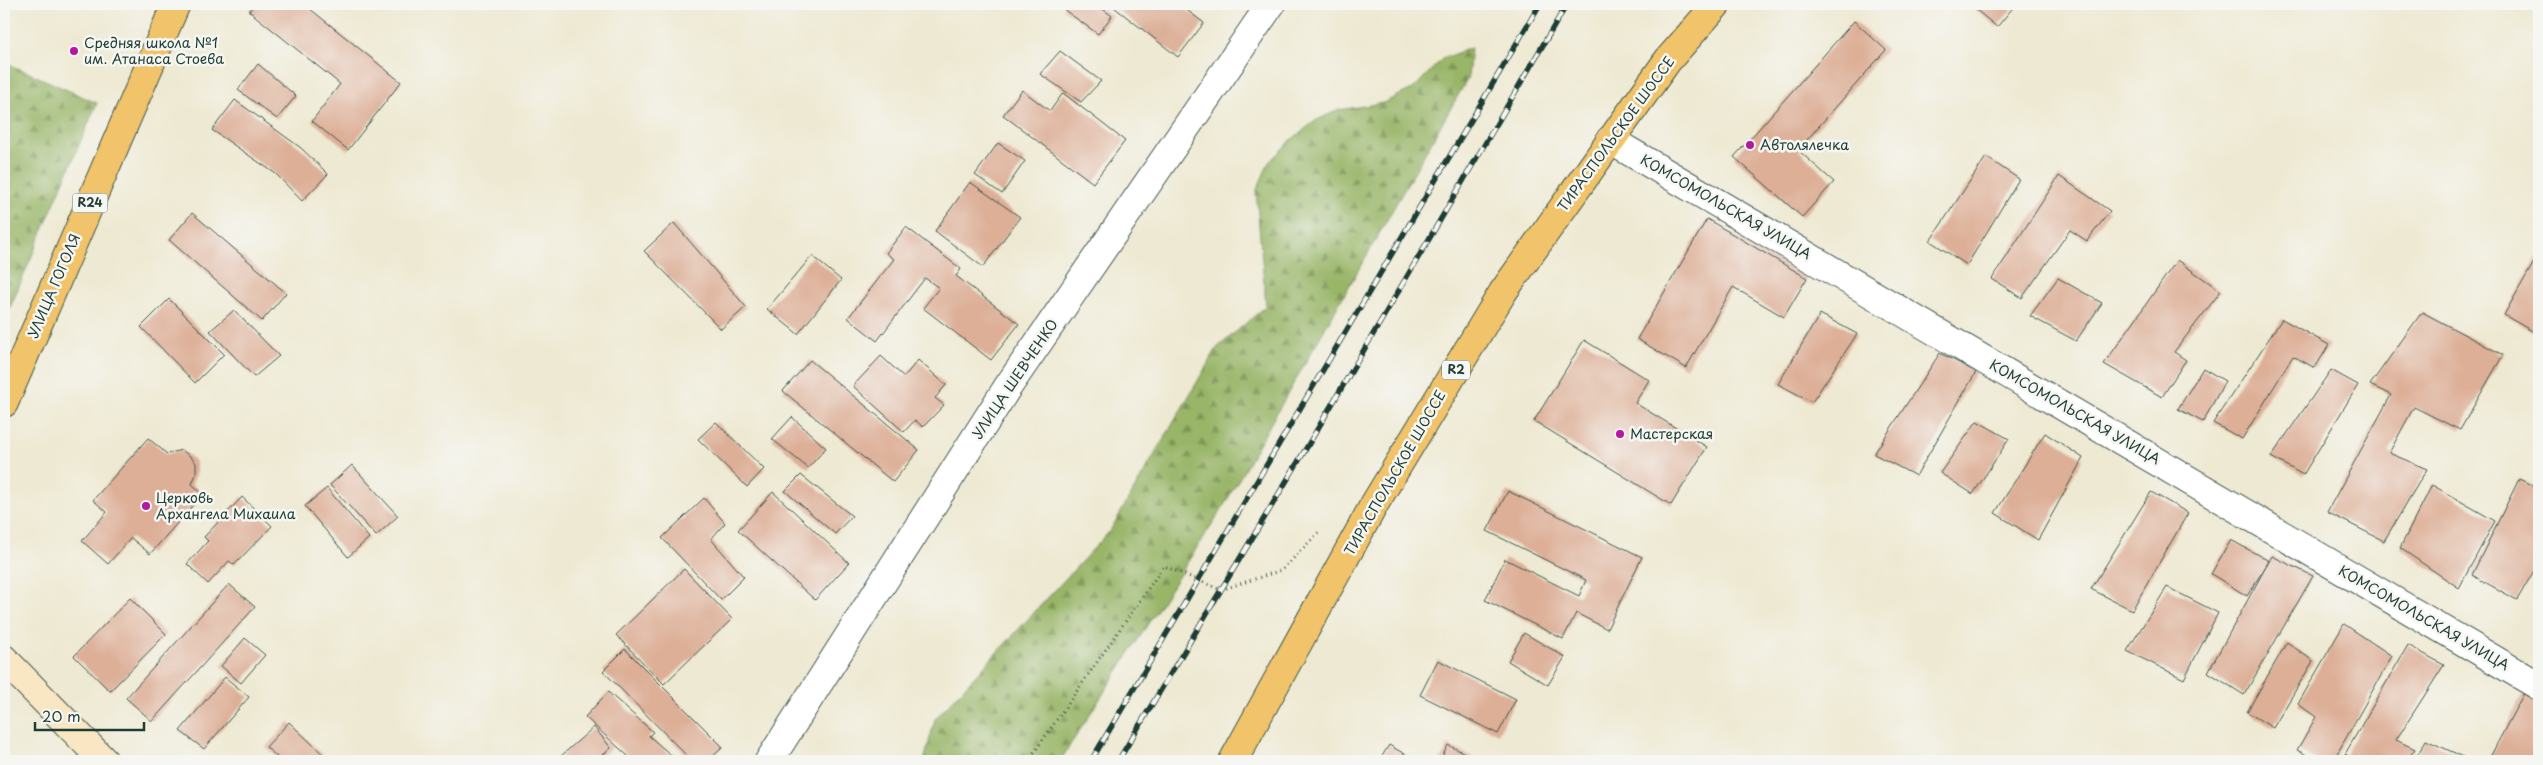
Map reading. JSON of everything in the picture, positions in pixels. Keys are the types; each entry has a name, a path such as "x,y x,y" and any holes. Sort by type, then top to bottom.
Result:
{"main road":[{"name":"УЛИЦА ГОГОЛЯ","path":"4,403 176,4"},
{"name":"ТИРАСПОЛЬСКОЕ ШОССЕ","path":"1233,761 1375,504 1503,292 1668,60 1717,4"}],"street":[{"name":"УЛИЦА ШЕВЧЕНКО","path":"768,761 1007,388 1271,4"},
{"name":"КОМСОМОЛЬСКАЯ УЛИЦА","path":"1610,140 2539,686"},
{"path":"4,658 104,761"}],"path":[{"path":"1028,761 1164,566 1221,590 1282,570 1323,527"}],"green space":[{"path":"1471,48 1468,78 1223,507 1060,761 924,761 935,719 1110,531 1217,348 1266,306 1256,192 1269,162 1291,140 1315,121 1338,110 1383,103 1414,88 1443,58"},
{"path":"4,62 97,103 6,317 4,316"}],"building":[{"path":"255,4 304,4 401,82 348,150 312,121 340,84 249,11"},
{"path":"1067,4 1096,4 1112,16 1098,34 1063,9"},
{"path":"1110,4 1179,4 1204,23 1178,57"},
{"path":"1969,4 2016,4 1997,27"},
{"path":"1854,21 1886,50 1798,150 1834,182 1802,217 1734,157"},
{"path":"1060,51 1101,81 1081,102 1040,74"},
{"path":"258,64 296,96 277,119 238,90"},
{"path":"1022,90 1050,111 1063,93 1125,141 1093,183 1003,115"},
{"path":"235,100 301,148 328,174 302,201 276,174 212,130"},
{"path":"998,143 1025,161 1002,194 975,175"},
{"path":"1986,157 2019,179 1967,265 1930,241"},
{"path":"2059,176 2110,211 2087,241 2070,230 2022,298 1992,279"},
{"path":"970,182 1020,217 983,267 935,231"},
{"path":"192,213 286,293 262,321 169,240"},
{"path":"1707,219 1807,278 1784,317 1733,287 1686,368 1637,339"},
{"path":"674,223 746,307 721,329 644,251"},
{"path":"906,227 961,269 956,276 1019,324 991,360 923,308 939,288 925,278 877,341 848,318 894,259 886,253"},
{"path":"812,256 841,280 798,334 767,309"},
{"path":"2537,257 2539,259 2539,335 2504,315"},
{"path":"2177,260 2221,291 2174,352 2186,360 2162,397 2104,364"},
{"path":"2058,278 2102,303 2076,341 2030,316"},
{"path":"169,299 224,354 195,383 141,327"},
{"path":"234,310 279,356 254,377 210,331"},
{"path":"2422,312 2503,355 2460,430 2414,407 2389,453 2427,469 2384,541 2327,512 2391,395 2370,385"},
{"path":"1820,314 1857,334 1812,402 1778,384"},
{"path":"2282,319 2329,345 2315,368 2293,356 2242,439 2213,423"},
{"name":"Мастерская","path":"1584,340 1649,380 1635,403 1707,447 1671,505 1534,421"},
{"path":"1940,353 1976,372 1916,476 1874,454"},
{"path":"881,356 904,377 918,360 946,385 935,398 944,405 923,427 915,420 904,432 853,386"},
{"path":"810,360 919,450 893,482 783,391"},
{"path":"2203,368 2225,381 2203,422 2178,409"},
{"path":"2331,370 2358,385 2303,475 2271,457"},
{"path":"792,417 826,448 808,468 772,439"},
{"path":"1977,421 2009,439 1973,494 1940,473"},
{"path":"716,422 764,469 747,487 698,439"},
{"path":"2045,433 2083,458 2038,540 1995,513"},
{"name":"Церковь Архангела Михаила","path":"148,438 167,454 181,450 190,456 196,463 196,474 192,484 203,494 150,554 131,538 108,564 82,541 107,512 93,500"},
{"path":"352,465 398,516 376,536 330,485"},
{"path":"801,475 852,516 835,534 785,491"},
{"path":"2519,479 2539,488 2539,562 2517,600 2472,575"},
{"path":"2432,485 2495,521 2459,588 2400,548"},
{"path":"327,488 369,538 348,557 305,506"},
{"path":"1508,491 1642,557 1607,629 1576,613 1563,639 1485,600 1505,559 1579,596 1586,580 1487,531"},
{"path":"773,492 849,563 815,600 738,530"},
{"path":"2151,492 2188,513 2132,610 2091,589"},
{"path":"242,497 272,526 234,565 229,561 208,584 187,564 208,541 204,537"},
{"path":"704,498 725,523 711,539 744,577 721,600 662,538"},
{"path":"2231,540 2269,561 2247,596 2211,574"},
{"path":"2272,556 2313,576 2244,695 2208,672"},
{"path":"684,569 732,619 664,684 616,635"},
{"path":"229,584 255,607 152,721 126,698"},
{"path":"2167,587 2218,613 2184,679 2127,651"},
{"path":"130,598 166,634 110,691 74,656"},
{"path":"2344,624 2392,656 2333,761 2318,761 2297,750 2316,717 2298,704"},
{"path":"1524,633 1565,657 1548,685 1508,661"},
{"path":"245,638 265,655 241,683 221,666"},
{"path":"2287,642 2313,661 2273,728 2247,712"},
{"path":"2408,645 2444,665 2396,740 2415,749 2406,761 2357,761 2345,754"},
{"path":"625,649 723,747 708,761 692,761 603,671"},
{"path":"1438,660 1516,699 1498,734 1420,695"},
{"path":"225,677 249,697 204,749 180,731"},
{"path":"2525,691 2539,699 2539,751 2534,761 2492,761 2489,759"},
{"path":"608,692 653,732 649,736 678,761 624,761 628,756 585,717"},
{"path":"289,722 330,761 273,761 277,757 266,747"},
{"path":"594,727 611,748 596,761 565,761 561,756"},
{"path":"2426,740 2468,759 2467,761 2414,761"},
{"path":"1389,745 1417,761 1379,761"},
{"path":"1448,745 1481,761 1440,761"}],"railway":[{"path":"1091,761 1540,4"},
{"path":"1118,761 1304,452 1567,4"}],"place":[{"name":"Средняя школа №1 им. Атанаса Стоева","path":"74,51"},
{"name":"Автолялечка","path":"1750,145"},
{"name":"Мастерская","path":"1620,434"},
{"name":"Церковь Архангела Михаила","path":"146,506"}]}
